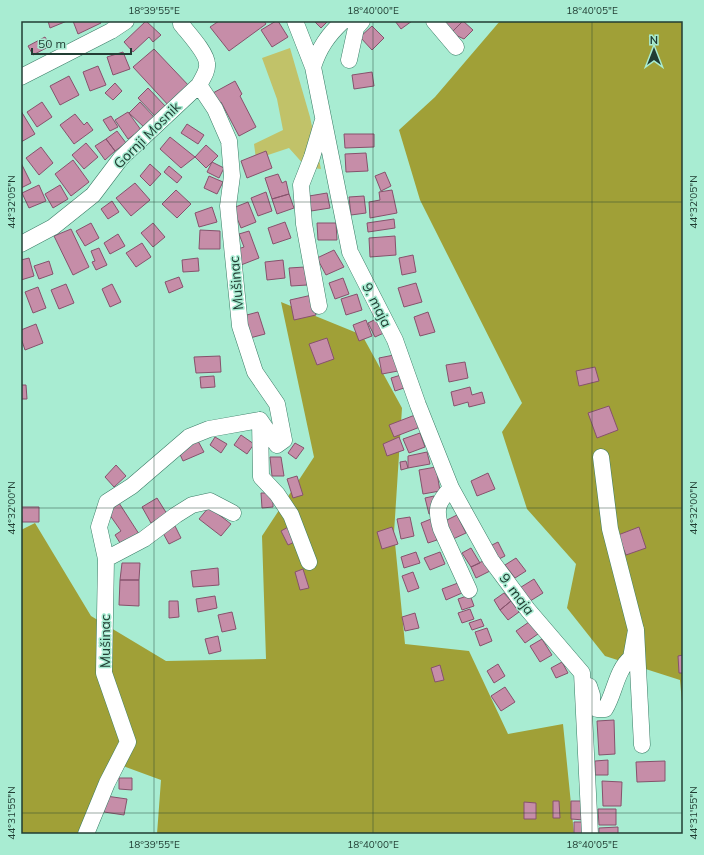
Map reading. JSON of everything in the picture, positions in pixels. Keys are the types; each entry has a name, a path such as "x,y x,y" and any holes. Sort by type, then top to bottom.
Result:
{"street":[{"path":"21,77 111,31 126,21"},
{"name":"9. maja","path":"295,21 313,67 350,252 395,340 418,405 451,488 491,560 528,610 582,673 592,695 592,704 597,709 605,709 610,702 624,663 631,658 636,630"},
{"path":"313,67 318,51 331,32 343,21"},
{"path":"348,60 356,28 362,21"},
{"path":"434,21 456,47"},
{"name":"Gornji Mosnik","path":"21,244 53,227 93,195 121,158 199,85 205,73 207,64 204,55 180,22"},
{"name":"Mušinac","path":"86,834 107,783 128,742 104,673 106,559 99,527 108,502 132,486 145,473 189,437 209,429 260,420 277,445 284,440 277,404 255,372 240,326 228,206 232,176 229,141 215,109 199,85"},
{"name":"9. maja","path":"319,306 304,224 300,185 312,157 324,116"},
{"path":"260,420 262,477 277,494 291,515 309,562"},
{"name":"9. maja","path":"601,457 610,529 636,630 642,745"},
{"path":"451,488 439,501 438,518 441,529 469,590"},
{"path":"106,559 144,539 192,505 210,501 233,513"},
{"path":"582,673 590,834"}],"shaded area":[{"path":"500,21 683,21 683,714 680,680 605,656 567,608 576,564 527,509 502,432 522,403 420,200 399,130 435,97"},
{"path":"290,48 310,117 321,169 306,167 289,148 256,159 254,144 283,130 277,99 262,58"},
{"path":"281,302 362,335 402,408 394,533 405,644 469,651 508,734 563,724 574,834 157,834 161,780 123,766 83,834 21,834 21,530 35,523 91,616 166,661 266,659 262,536 314,457"}],"building":[{"path":"48,21 67,21 50,28"},
{"path":"73,21 100,21 101,23 78,34"},
{"path":"146,21 161,35 153,42 149,37 133,52 124,42"},
{"path":"219,21 264,21 266,24 229,51 210,27"},
{"path":"278,21 288,37 272,47 261,30"},
{"path":"314,21 328,21 321,28"},
{"path":"395,21 412,21 401,29"},
{"path":"445,21 463,21 451,33 442,24"},
{"path":"463,21 473,30 464,39 451,33"},
{"path":"372,26 384,38 372,50 360,37"},
{"path":"45,37 50,46 33,55 28,46"},
{"path":"154,49 191,88 170,107 133,67"},
{"path":"123,52 130,69 113,75 107,57"},
{"path":"98,66 106,85 90,91 83,72"},
{"path":"372,72 374,86 354,89 352,75"},
{"path":"69,76 79,95 60,105 50,86"},
{"path":"235,81 242,94 240,96 256,127 239,136 221,102 218,104 213,93"},
{"path":"115,83 122,91 113,100 105,93"},
{"path":"148,88 167,108 157,118 138,98"},
{"path":"42,102 52,117 37,127 27,112"},
{"path":"140,102 155,118 145,128 129,113"},
{"path":"21,111 35,134 21,142"},
{"path":"128,112 141,130 128,139 115,120"},
{"path":"75,114 84,125 87,122 93,130 74,144 60,125"},
{"path":"111,116 118,127 110,131 103,120"},
{"path":"187,124 204,135 198,144 181,133"},
{"path":"117,131 126,143 115,151 106,139"},
{"path":"344,134 374,134 374,147 345,148"},
{"path":"170,137 195,157 181,168 160,149"},
{"path":"106,139 115,151 105,160 95,146"},
{"path":"86,143 98,157 84,169 72,155"},
{"path":"206,145 218,156 206,168 195,157"},
{"path":"41,147 53,163 39,175 26,158"},
{"path":"266,151 272,168 247,178 241,161"},
{"path":"366,153 368,171 346,172 345,154"},
{"path":"73,160 89,182 71,196 55,174"},
{"path":"212,162 224,168 219,178 207,172"},
{"path":"21,163 31,183 21,188"},
{"path":"150,164 161,174 150,186 140,176"},
{"path":"169,166 182,177 177,183 164,172"},
{"path":"385,172 391,186 381,191 375,176"},
{"path":"278,174 282,183 286,181 289,194 272,199 265,178"},
{"path":"209,176 223,182 217,194 204,188"},
{"path":"135,183 150,200 131,216 116,198"},
{"path":"39,185 46,201 29,208 22,193"},
{"path":"60,185 68,199 53,208 45,194"},
{"path":"176,190 191,204 177,218 162,204"},
{"path":"392,190 397,213 370,218 369,202 380,200 379,192"},
{"path":"266,192 272,211 258,216 251,198"},
{"path":"327,193 330,208 311,211 309,196"},
{"path":"289,194 294,208 277,214 272,199"},
{"path":"364,196 366,213 351,215 349,197"},
{"path":"112,201 119,212 108,219 101,209"},
{"path":"248,202 256,222 241,228 233,208"},
{"path":"212,207 217,222 199,227 195,213"},
{"path":"394,219 395,228 368,232 367,223"},
{"path":"285,222 291,238 273,244 268,228"},
{"path":"91,223 99,238 85,246 76,231"},
{"path":"153,223 165,237 153,247 141,233"},
{"path":"317,223 336,223 337,240 318,240"},
{"path":"71,229 89,267 73,275 54,236"},
{"path":"200,230 220,231 220,249 199,249"},
{"path":"249,231 259,258 241,265 235,250 244,247 239,234"},
{"path":"118,234 125,246 110,254 104,243"},
{"path":"395,236 396,255 370,257 369,238"},
{"path":"142,243 151,257 136,267 126,253"},
{"path":"99,248 107,265 96,270 92,262 95,261 91,251"},
{"path":"334,250 344,267 326,275 317,258"},
{"path":"413,255 416,272 402,275 399,258"},
{"path":"29,258 34,276 21,280 21,260"},
{"path":"198,258 199,271 183,272 182,260"},
{"path":"283,260 285,278 267,280 265,262"},
{"path":"49,261 53,274 39,279 34,266"},
{"path":"305,267 307,285 291,286 289,268"},
{"path":"179,277 183,287 169,293 165,282"},
{"path":"343,278 349,294 335,299 329,283"},
{"path":"416,283 422,302 404,307 398,288"},
{"path":"66,284 74,303 59,309 51,290"},
{"path":"112,284 121,302 110,307 102,289"},
{"path":"38,287 46,308 33,313 25,292"},
{"path":"357,294 362,310 346,315 341,299"},
{"path":"312,295 316,315 294,320 290,300"},
{"path":"258,312 265,334 250,338 243,316"},
{"path":"428,312 435,332 420,336 414,317"},
{"path":"380,317 386,332 375,337 368,323"},
{"path":"366,320 372,336 359,341 353,325"},
{"path":"36,324 43,343 25,350 21,338 21,330"},
{"path":"327,338 334,359 317,365 309,344"},
{"path":"394,355 398,371 382,374 379,358"},
{"path":"220,356 221,372 196,373 194,357"},
{"path":"465,362 468,378 449,382 446,365"},
{"path":"595,367 599,381 579,386 576,371"},
{"path":"401,375 404,388 395,391 391,378"},
{"path":"214,376 215,387 201,388 200,377"},
{"path":"21,385 26,385 27,399 21,399"},
{"path":"470,387 472,395 482,392 485,403 469,407 468,402 454,406 451,392"},
{"path":"609,406 618,430 597,438 588,413"},
{"path":"415,415 420,427 394,437 389,425"},
{"path":"420,433 425,447 409,453 403,439"},
{"path":"241,435 254,444 247,454 234,445"},
{"path":"215,437 227,444 221,453 210,445"},
{"path":"399,437 404,450 387,456 383,444"},
{"path":"198,441 204,452 183,461 178,450"},
{"path":"295,443 304,448 296,459 288,453"},
{"path":"427,452 430,464 408,468 408,456"},
{"path":"270,457 281,457 284,476 272,476"},
{"path":"406,461 408,468 401,470 400,462"},
{"path":"116,465 126,476 114,487 105,477"},
{"path":"436,467 440,491 423,494 419,470"},
{"path":"488,473 495,489 477,496 471,481"},
{"path":"297,476 303,495 293,498 287,479"},
{"path":"261,493 273,493 273,507 262,508"},
{"path":"434,496 439,512 429,514 425,498"},
{"path":"157,498 167,514 151,523 142,507"},
{"path":"119,503 139,534 122,546 115,535 121,531 107,511"},
{"path":"21,507 39,507 39,522 22,522"},
{"path":"209,507 231,524 221,536 199,519"},
{"path":"457,515 466,533 453,539 445,521"},
{"path":"410,517 414,536 401,539 397,519"},
{"path":"431,519 437,540 428,543 421,523"},
{"path":"175,526 181,538 169,544 163,533"},
{"path":"290,526 297,541 288,545 281,531"},
{"path":"392,527 398,544 382,549 377,532"},
{"path":"639,527 646,548 626,555 618,535"},
{"path":"498,542 505,556 497,560 490,546"},
{"path":"471,548 480,563 471,567 462,553"},
{"path":"416,552 420,563 404,568 401,557"},
{"path":"440,552 445,564 430,570 424,558"},
{"path":"516,558 526,571 515,578 505,565"},
{"path":"485,560 490,571 476,578 471,567"},
{"path":"122,563 140,563 139,580 120,580"},
{"path":"218,568 219,585 193,587 191,571"},
{"path":"303,569 309,588 300,590 295,572"},
{"path":"413,572 419,588 408,592 402,576"},
{"path":"534,579 543,593 527,603 518,589"},
{"path":"120,580 139,580 139,606 119,605"},
{"path":"458,583 462,593 446,600 442,589"},
{"path":"504,593 511,601 500,610 494,600"},
{"path":"470,595 474,606 462,610 458,599"},
{"path":"215,596 217,608 198,612 196,599"},
{"path":"169,601 178,601 179,617 169,618"},
{"path":"511,601 519,612 508,620 500,610"},
{"path":"470,609 474,619 462,623 458,613"},
{"path":"232,612 236,629 222,632 218,615"},
{"path":"415,613 419,628 405,631 402,617"},
{"path":"481,619 484,626 472,630 469,623"},
{"path":"529,622 538,634 525,643 516,631"},
{"path":"487,628 492,641 480,646 475,632"},
{"path":"218,636 221,651 209,654 205,639"},
{"path":"542,639 552,655 540,662 530,646"},
{"path":"683,655 683,673 679,673 678,656"},
{"path":"562,662 568,673 556,678 551,668"},
{"path":"498,664 505,676 494,683 487,671"},
{"path":"440,665 444,680 435,682 431,668"},
{"path":"505,687 515,702 501,711 491,696"},
{"path":"614,720 615,754 599,755 597,721"},
{"path":"608,760 608,775 595,775 595,761"},
{"path":"665,761 665,781 637,782 636,762"},
{"path":"119,778 132,778 132,790 119,789"},
{"path":"602,781 622,782 621,806 603,806"},
{"path":"106,796 127,799 124,815 104,812"},
{"path":"553,801 559,801 560,818 553,818"},
{"path":"571,801 584,801 584,820 571,819"},
{"path":"524,802 536,803 536,819 524,819"},
{"path":"598,809 616,809 616,825 599,825"},
{"path":"574,822 585,822 585,834 574,834"},
{"path":"618,827 618,834 599,834 599,828"}]}
